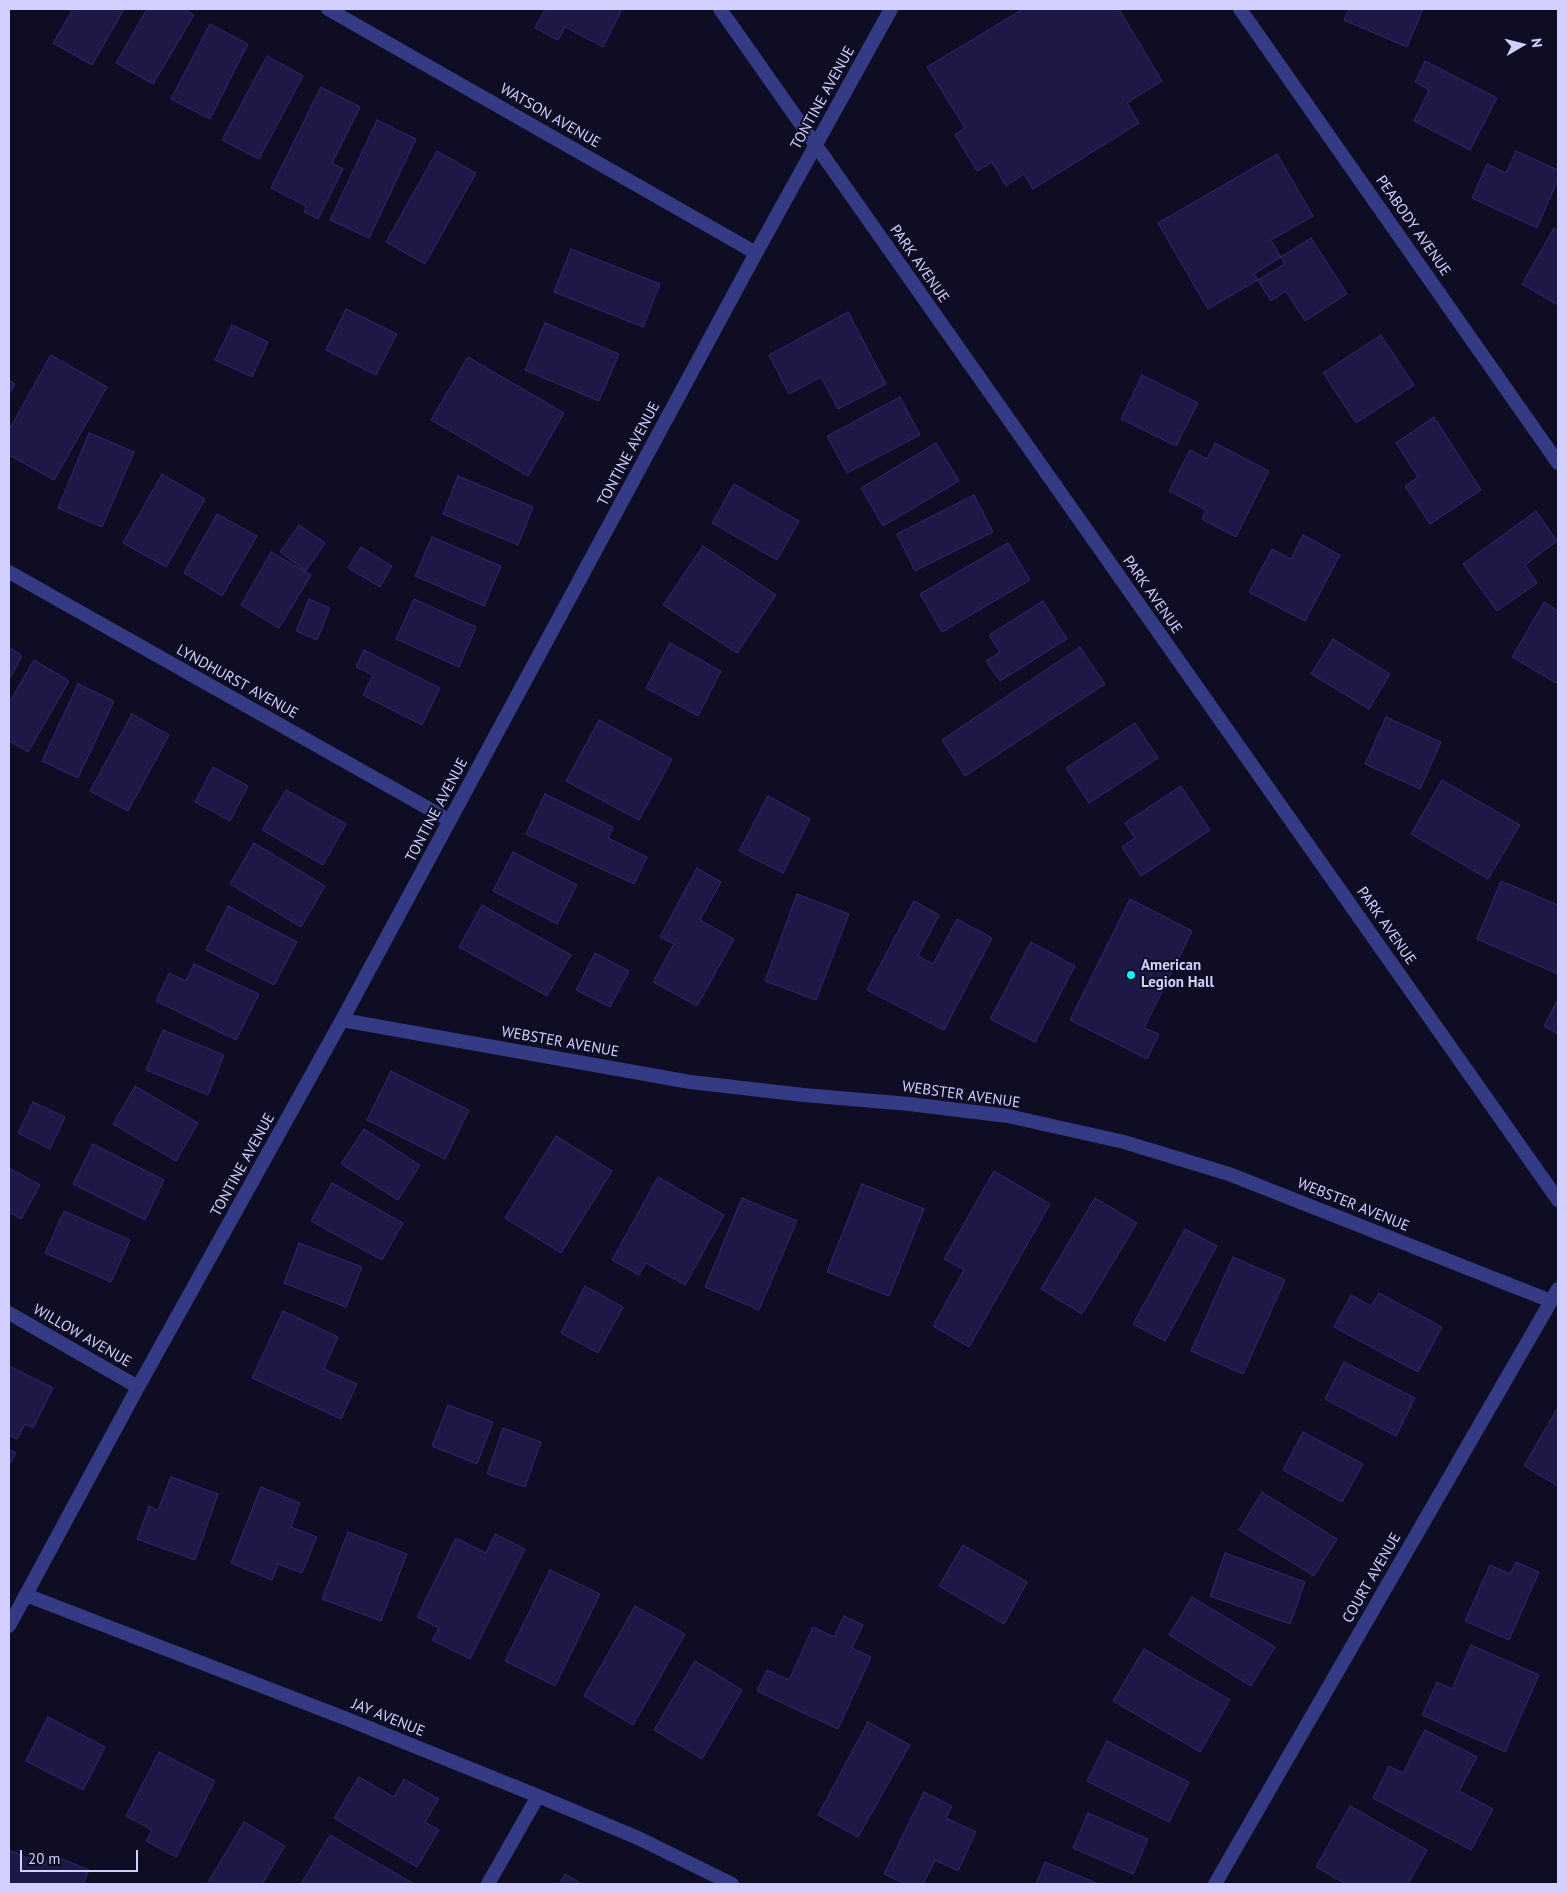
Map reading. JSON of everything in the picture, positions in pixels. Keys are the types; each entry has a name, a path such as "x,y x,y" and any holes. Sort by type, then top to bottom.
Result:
{"street":[{"name":"WATSON AVENUE","path":"328,9 756,252"},
{"name":"PARK AVENUE","path":"720,9 1558,1200"},
{"name":"TONTINE AVENUE","path":"9,1626 138,1387 342,1020 756,252 892,9"},
{"name":"PEABODY AVENUE","path":"1240,9 1558,462"},
{"name":"LYNDHURST AVENUE","path":"9,572 450,820"},
{"name":"WEBSTER AVENUE","path":"342,1020 690,1082 804,1095 910,1104 1008,1116 1124,1142 1229,1174 1555,1295"},
{"name":"COURT AVENUE","path":"1215,1884 1555,1295"},
{"name":"WILLOW AVENUE","path":"9,1313 138,1387"},
{"name":"JAY AVENUE","path":"26,1595 347,1719 538,1796 638,1838 732,1884"},
{"path":"488,1884 538,1796"}],"building":[{"path":"73,9 124,9 92,65 53,43"},
{"path":"147,9 184,9 194,15 153,84 116,63"},
{"path":"545,9 622,9 603,47 565,27 558,40 535,28"},
{"path":"1023,9 1119,9 1162,81 1127,103 1139,123 1033,189 1024,174 1006,186 992,162 977,171 955,135 965,128 927,67"},
{"path":"1349,9 1423,9 1407,47 1344,20"},
{"path":"210,24 248,44 210,119 171,99"},
{"path":"267,56 303,76 259,159 222,140"},
{"path":"1425,61 1497,98 1470,150 1414,121 1429,90 1415,82"},
{"path":"321,87 360,107 332,163 343,169 318,219 304,212 306,206 271,188"},
{"path":"377,120 416,139 369,238 330,220"},
{"path":"437,151 476,173 425,264 386,242"},
{"path":"1516,151 1558,170 1558,179 1537,228 1472,198 1487,164 1506,173"},
{"path":"1277,154 1313,216 1271,240 1285,264 1208,309 1158,223"},
{"path":"1554,228 1558,231 1558,305 1522,284"},
{"path":"1311,238 1347,294 1305,321 1286,291 1271,301 1254,274"},
{"path":"571,249 660,284 643,327 554,292"},
{"path":"346,309 397,334 376,375 326,350"},
{"path":"848,312 886,384 838,409 821,377 789,394 769,355"},
{"path":"545,323 619,354 599,401 525,370"},
{"path":"232,325 268,342 252,377 215,360"},
{"path":"1381,335 1414,385 1356,423 1323,373"},
{"path":"51,355 107,387 54,480 9,455 9,430"},
{"path":"468,357 564,413 528,476 431,420"},
{"path":"1142,375 1198,403 1176,446 1121,419"},
{"path":"9,380 15,384 9,394"},
{"path":"900,397 920,435 847,473 827,436"},
{"path":"1434,417 1481,490 1430,524 1405,486 1418,477 1396,443"},
{"path":"89,433 134,452 102,527 58,508"},
{"path":"936,443 959,481 883,526 861,488"},
{"path":"1215,443 1269,471 1236,537 1202,519 1206,510 1169,491 1190,450 1207,459"},
{"path":"162,474 205,499 166,567 123,543"},
{"path":"458,476 533,507 518,545 443,514"},
{"path":"734,484 799,521 777,560 712,523"},
{"path":"974,495 993,532 915,571 897,534"},
{"path":"1536,511 1557,541 1525,565 1537,583 1497,611 1463,564"},
{"path":"217,514 257,536 222,596 184,573"},
{"path":"299,525 325,543 306,571 280,552"},
{"path":"1303,535 1340,555 1305,621 1249,592 1272,549 1291,559"},
{"path":"432,537 501,566 484,606 415,576"},
{"path":"1008,543 1030,580 942,632 920,594"},
{"path":"703,546 776,595 737,653 663,605"},
{"path":"361,547 392,566 380,587 348,568"},
{"path":"271,552 311,575 279,628 241,605"},
{"path":"309,599 330,608 317,640 296,631"},
{"path":"414,599 476,627 459,667 396,639"},
{"path":"1043,601 1067,639 1000,681 986,661 1000,652 989,635"},
{"path":"1544,602 1558,611 1558,684 1512,657"},
{"path":"1333,639 1390,674 1369,709 1311,674"},
{"path":"670,643 721,671 698,716 646,688"},
{"path":"9,647 22,656 9,680"},
{"path":"1080,647 1105,684 965,776 942,740"},
{"path":"364,650 440,688 422,725 363,695 373,675 356,667"},
{"path":"34,660 69,681 28,752 9,741 9,703"},
{"path":"78,684 114,701 78,778 42,761"},
{"path":"132,714 169,735 128,811 90,791"},
{"path":"1386,717 1441,742 1420,789 1365,764"},
{"path":"599,720 672,759 639,820 566,781"},
{"path":"1135,723 1158,758 1089,803 1066,768"},
{"path":"213,767 248,786 230,821 195,802"},
{"path":"1442,780 1520,825 1488,879 1411,834"},
{"path":"1181,786 1210,830 1141,876 1122,847 1135,838 1125,823"},
{"path":"286,790 346,824 323,865 262,830"},
{"path":"545,794 613,827 608,838 647,857 634,884 526,834"},
{"path":"768,796 810,819 783,873 739,851"},
{"path":"254,843 325,886 301,927 230,884"},
{"path":"513,852 577,885 557,924 493,891"},
{"path":"697,868 721,882 700,920 734,939 697,1006 653,982 674,944 660,937"},
{"path":"1501,881 1558,905 1558,974 1477,939"},
{"path":"797,894 849,914 816,1000 765,981"},
{"name":"American Legion Hall","path":"1130,899 1192,931 1144,1028 1159,1034 1147,1059 1070,1020"},
{"path":"914,901 939,915 918,956 933,964 957,919 992,938 944,1030 867,990"},
{"path":"482,905 571,955 547,996 459,947"},
{"path":"228,906 297,942 274,985 206,950"},
{"path":"1031,942 1075,966 1035,1042 990,1019"},
{"path":"595,953 629,971 610,1007 576,990"},
{"path":"194,964 259,994 236,1040 156,1001 169,973 186,981"},
{"path":"1558,999 1558,1034 1544,1026"},
{"path":"163,1030 224,1055 208,1095 146,1070"},
{"path":"391,1071 469,1110 445,1159 367,1120"},
{"path":"135,1086 198,1123 176,1161 113,1124"},
{"path":"33,1102 65,1117 50,1149 18,1133"},
{"path":"364,1129 420,1165 398,1200 341,1164"},
{"path":"556,1136 612,1171 561,1253 505,1218"},
{"path":"93,1144 164,1180 145,1220 73,1184"},
{"path":"9,1168 40,1185 21,1219 9,1212"},
{"path":"994,1171 1050,1204 969,1347 933,1326 964,1270 944,1259"},
{"path":"658,1177 724,1215 685,1285 646,1263 639,1275 612,1260"},
{"path":"332,1183 403,1223 382,1260 311,1221"},
{"path":"862,1184 924,1209 889,1296 827,1272"},
{"path":"742,1198 797,1221 759,1310 705,1287"},
{"path":"1095,1198 1137,1223 1082,1314 1041,1289"},
{"path":"64,1211 130,1240 111,1282 45,1253"},
{"path":"1185,1229 1217,1246 1165,1341 1133,1324"},
{"path":"299,1243 362,1267 346,1307 284,1283"},
{"path":"1233,1257 1285,1280 1243,1374 1191,1351"},
{"path":"585,1286 623,1307 598,1353 561,1333"},
{"path":"1379,1293 1442,1327 1418,1372 1334,1327 1351,1295 1371,1306"},
{"path":"283,1311 338,1337 324,1369 357,1384 341,1419 252,1378"},
{"path":"1344,1362 1415,1398 1396,1436 1325,1399"},
{"path":"9,1366 53,1388 33,1428 25,1424 17,1439 9,1435"},
{"path":"448,1405 493,1422 477,1464 432,1446"},
{"path":"1558,1407 1558,1486 1524,1466"},
{"path":"503,1428 541,1442 525,1487 487,1474"},
{"path":"1303,1432 1363,1464 1342,1502 1283,1470"},
{"path":"9,1449 16,1453 9,1465"},
{"path":"171,1477 218,1494 195,1560 137,1539 149,1506 158,1510"},
{"path":"261,1487 300,1503 291,1527 317,1537 302,1573 278,1564 272,1580 231,1563"},
{"path":"1262,1492 1337,1539 1314,1576 1239,1530"},
{"path":"348,1532 407,1554 381,1621 322,1599"},
{"path":"495,1534 525,1549 470,1659 432,1640 439,1628 417,1617 456,1538 486,1553"},
{"path":"963,1545 1027,1582 1004,1624 939,1586"},
{"path":"1225,1553 1305,1582 1290,1624 1210,1596"},
{"path":"1516,1562 1539,1572 1509,1640 1465,1621 1490,1565 1510,1574"},
{"path":"550,1570 600,1594 555,1686 505,1661"},
{"path":"1192,1597 1275,1647 1251,1686 1169,1635"},
{"path":"635,1606 685,1634 633,1725 584,1696"},
{"path":"844,1616 863,1625 852,1648 871,1657 838,1729 757,1691 767,1670 789,1680 813,1627 834,1637"},
{"path":"1471,1645 1539,1675 1505,1752 1422,1715 1437,1682 1452,1689"},
{"path":"1144,1649 1230,1700 1200,1752 1113,1701"},
{"path":"695,1661 742,1690 702,1759 654,1730"},
{"path":"48,1717 105,1747 83,1790 26,1761"},
{"path":"868,1722 910,1745 858,1837 818,1815"},
{"path":"1425,1730 1477,1757 1459,1791 1493,1809 1471,1850 1373,1798 1389,1766 1403,1773"},
{"path":"1107,1741 1189,1782 1169,1822 1087,1781"},
{"path":"159,1752 215,1781 176,1857 146,1841 152,1830 126,1816"},
{"path":"359,1777 394,1797 404,1779 439,1799 425,1822 439,1830 417,1867 334,1818"},
{"path":"924,1792 952,1806 946,1818 976,1832 958,1871 935,1860 923,1884 905,1884 884,1874"},
{"path":"1350,1806 1427,1850 1408,1884 1346,1884 1316,1867"},
{"path":"1088,1813 1148,1839 1133,1874 1073,1848"},
{"path":"244,1822 285,1846 262,1884 207,1884"},
{"path":"330,1835 414,1884 301,1884"},
{"path":"9,1850 45,1865 50,1854 89,1870 83,1884 9,1884"},
{"path":"1045,1862 1099,1884 1036,1884"},
{"path":"565,1874 582,1884 559,1884"}],"place":[{"name":"American Legion Hall","path":"1131,975"}]}
